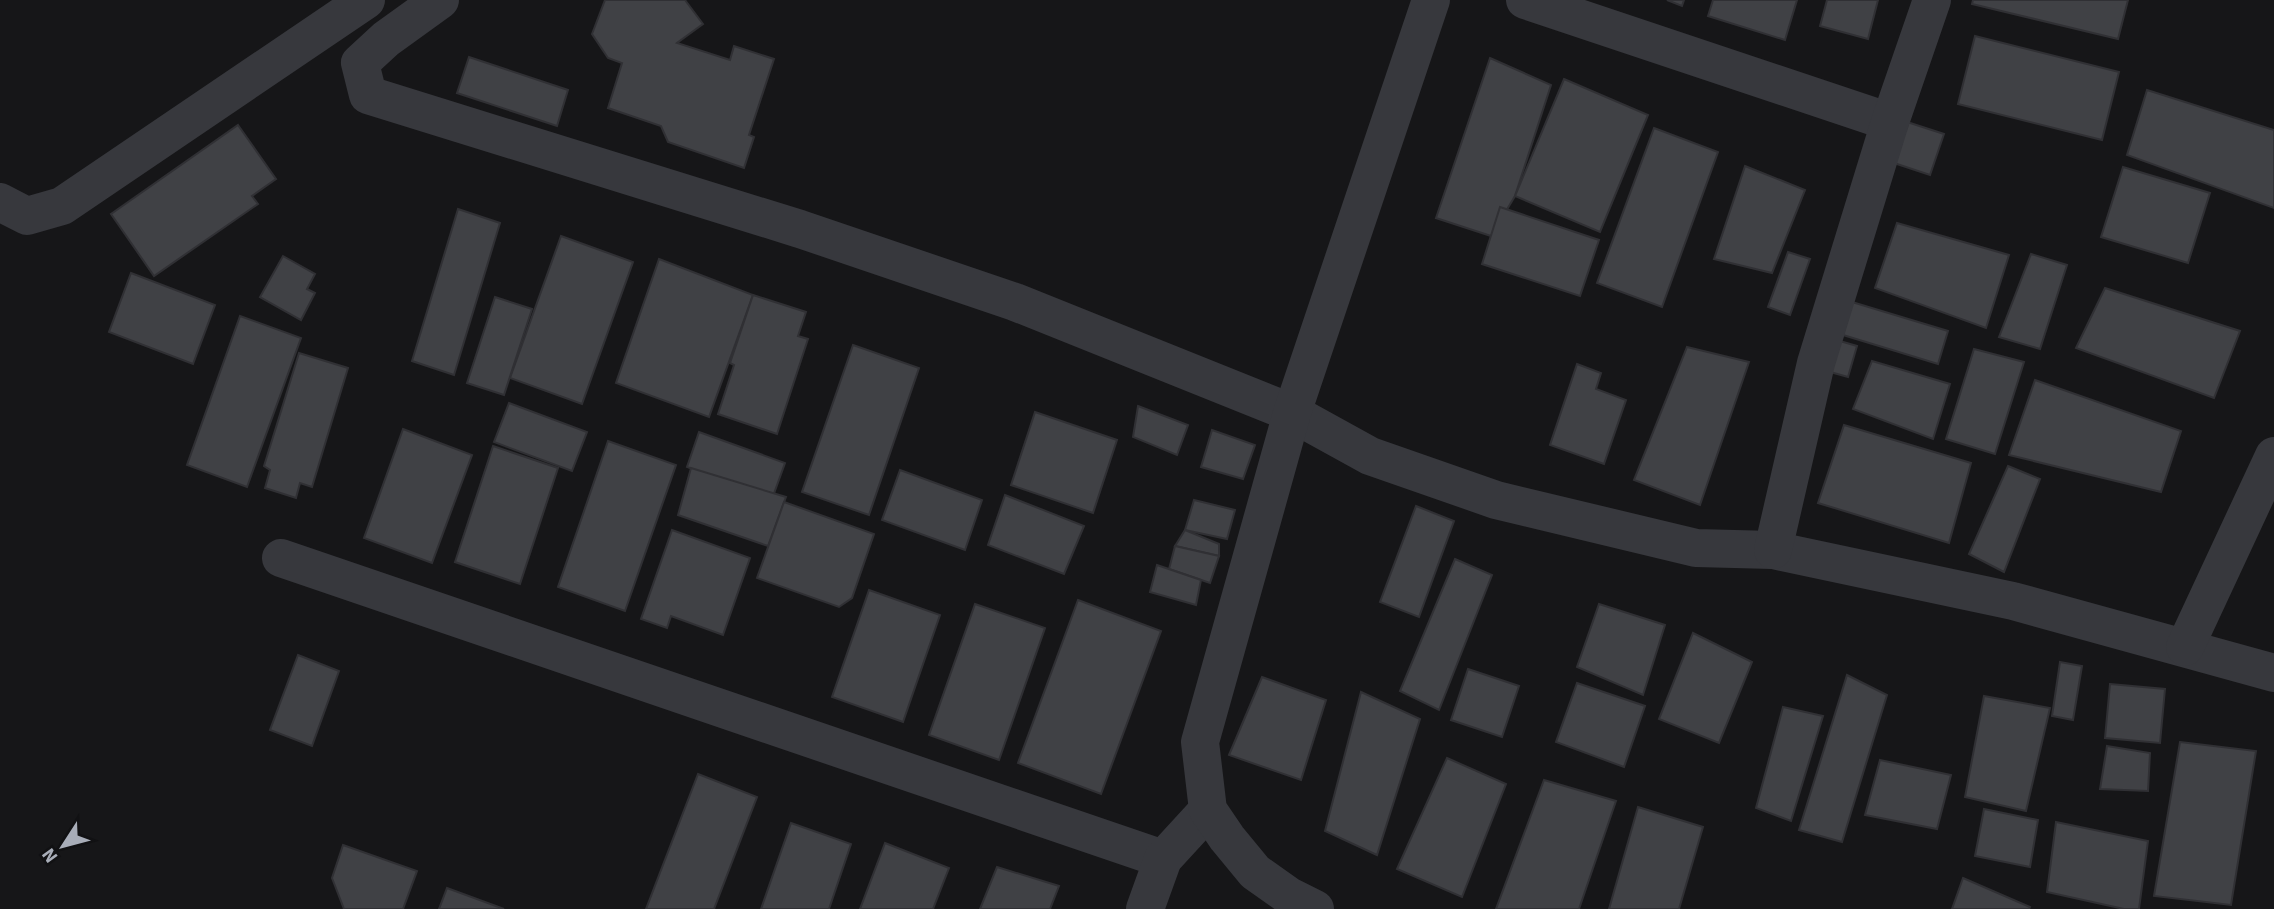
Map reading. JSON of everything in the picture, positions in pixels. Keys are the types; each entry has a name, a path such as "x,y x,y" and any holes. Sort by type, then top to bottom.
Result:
{"street":[{"path":"0,202 27,216 62,206 366,0"},
{"path":"440,0 386,39 360,63 368,94 787,225 1002,297 1292,412 1370,456 1496,500 1696,548 1773,551 2013,601 2274,673"},
{"path":"1315,909 1289,896 1255,872 1208,810 1200,742 1292,412 1431,0"},
{"path":"1525,0 1890,122"},
{"path":"1773,551 1816,363 1890,122 1932,0"},
{"path":"2185,647 2274,456"},
{"path":"281,558 1163,859"},
{"path":"1145,909 1163,859 1208,810"}],"building":[{"path":"605,0 685,0 703,24 677,43 730,60 734,46 774,59 749,135 754,137 744,168 668,142 661,126 608,108 622,63 608,58 592,34"},
{"path":"1667,0 1684,0 1682,6"},
{"path":"1713,0 1797,0 1785,40 1708,16"},
{"path":"1827,0 1878,0 1868,39 1820,26"},
{"path":"1973,0 2128,0 2118,39 1972,4"},
{"path":"1975,36 2119,72 2102,140 1958,104"},
{"path":"469,57 568,90 557,126 457,93"},
{"path":"1490,58 1551,85 1515,196 1491,236 1436,218"},
{"path":"1564,79 1648,115 1600,232 1515,196"},
{"path":"2147,90 2274,130 2274,208 2127,155"},
{"path":"1901,120 1944,134 1930,175 1888,161"},
{"path":"238,125 276,179 252,196 258,204 154,276 111,214"},
{"path":"1654,128 1718,152 1662,307 1597,283"},
{"path":"1745,166 1805,190 1772,273 1714,259"},
{"path":"2123,167 2210,193 2188,263 2101,237"},
{"path":"1500,207 1599,240 1580,296 1482,264"},
{"path":"458,209 500,223 454,375 412,361"},
{"path":"1897,223 2009,255 1986,328 1875,288"},
{"path":"561,236 633,262 582,404 510,378"},
{"path":"1788,252 1810,259 1790,315 1768,307"},
{"path":"2031,254 2067,265 2040,349 1999,337"},
{"path":"283,256 315,274 307,289 315,293 301,320 260,297"},
{"path":"659,259 753,295 709,417 616,383"},
{"path":"131,273 215,305 193,364 109,332"},
{"path":"2105,288 2240,331 2214,398 2076,348"},
{"path":"753,295 806,312 798,336 808,339 777,434 718,414 734,365 730,363"},
{"path":"495,297 532,309 504,395 467,383"},
{"path":"1852,302 1948,331 1938,364 1843,335"},
{"path":"240,316 301,338 247,487 187,465"},
{"path":"1833,339 1857,346 1848,377 1823,370"},
{"path":"853,345 919,368 869,515 802,492"},
{"path":"1687,347 1749,362 1700,505 1634,480"},
{"path":"1974,349 2024,362 1995,454 1946,439"},
{"path":"299,353 348,368 312,487 300,483 296,498 265,488 270,470 264,466"},
{"path":"1872,361 1950,384 1933,439 1853,409"},
{"path":"1577,364 1601,373 1596,389 1626,400 1604,464 1550,445"},
{"path":"2035,380 2181,431 2161,492 2009,455"},
{"path":"509,403 587,432 572,471 494,442"},
{"path":"1138,406 1188,425 1177,455 1133,437"},
{"path":"1035,412 1117,440 1093,513 1011,485"},
{"path":"1844,425 1971,463 1949,543 1818,503"},
{"path":"403,429 472,455 432,563 364,538"},
{"path":"1212,430 1255,445 1243,479 1201,467"},
{"path":"699,432 785,463 772,499 687,467"},
{"path":"608,441 676,465 625,611 558,587"},
{"path":"493,446 558,468 520,584 455,562"},
{"path":"2008,466 2040,479 2004,572 1969,554"},
{"path":"691,468 786,497 768,546 678,515"},
{"path":"900,470 982,500 965,550 882,520"},
{"path":"1005,495 1084,526 1064,574 988,545"},
{"path":"1194,500 1235,510 1227,539 1185,530"},
{"path":"784,502 874,534 852,598 839,607 757,578"},
{"path":"1416,506 1454,521 1419,617 1380,602"},
{"path":"672,530 750,558 723,635 671,616 667,628 641,619"},
{"path":"1185,530 1219,544 1219,556 1175,546"},
{"path":"1175,546 1219,556 1210,583 1169,569"},
{"path":"1455,559 1492,575 1439,710 1400,691"},
{"path":"1157,565 1201,580 1196,605 1150,592"},
{"path":"869,590 940,615 903,722 832,697"},
{"path":"1078,600 1161,631 1101,794 1018,763"},
{"path":"975,604 1045,628 999,760 929,735"},
{"path":"1599,604 1665,625 1643,695 1577,667"},
{"path":"1693,633 1752,662 1719,743 1659,719"},
{"path":"298,655 339,671 312,746 270,730"},
{"path":"2060,662 2082,666 2073,720 2052,716"},
{"path":"1468,669 1519,686 1502,737 1451,720"},
{"path":"1847,675 1887,695 1842,842 1799,830"},
{"path":"1262,677 1326,700 1301,780 1229,755"},
{"path":"1577,683 1645,706 1624,767 1556,742"},
{"path":"2110,684 2165,689 2160,743 2105,738"},
{"path":"1361,692 1420,719 1377,855 1325,831"},
{"path":"1984,696 2050,708 2026,811 1965,797"},
{"path":"1783,707 1823,716 1791,821 1756,808"},
{"path":"2180,742 2256,751 2231,905 2154,896"},
{"path":"2107,746 2150,753 2148,791 2100,789"},
{"path":"1447,758 1506,784 1462,897 1397,869"},
{"path":"1880,760 1951,775 1937,829 1865,815"},
{"path":"698,774 757,797 714,909 646,909"},
{"path":"1544,780 1616,801 1579,909 1496,909"},
{"path":"1638,807 1703,827 1679,909 1609,909"},
{"path":"1984,809 2038,820 2030,867 1975,856"},
{"path":"2056,822 2148,841 2139,909 2124,909 2047,892"},
{"path":"791,823 851,844 829,909 761,909"},
{"path":"885,843 949,868 933,909 860,909"},
{"path":"343,845 417,871 403,909 344,909 332,878"},
{"path":"997,867 1059,886 1050,909 980,909"},
{"path":"1963,878 2030,907 1952,909"},
{"path":"447,888 504,909 439,909"}]}
